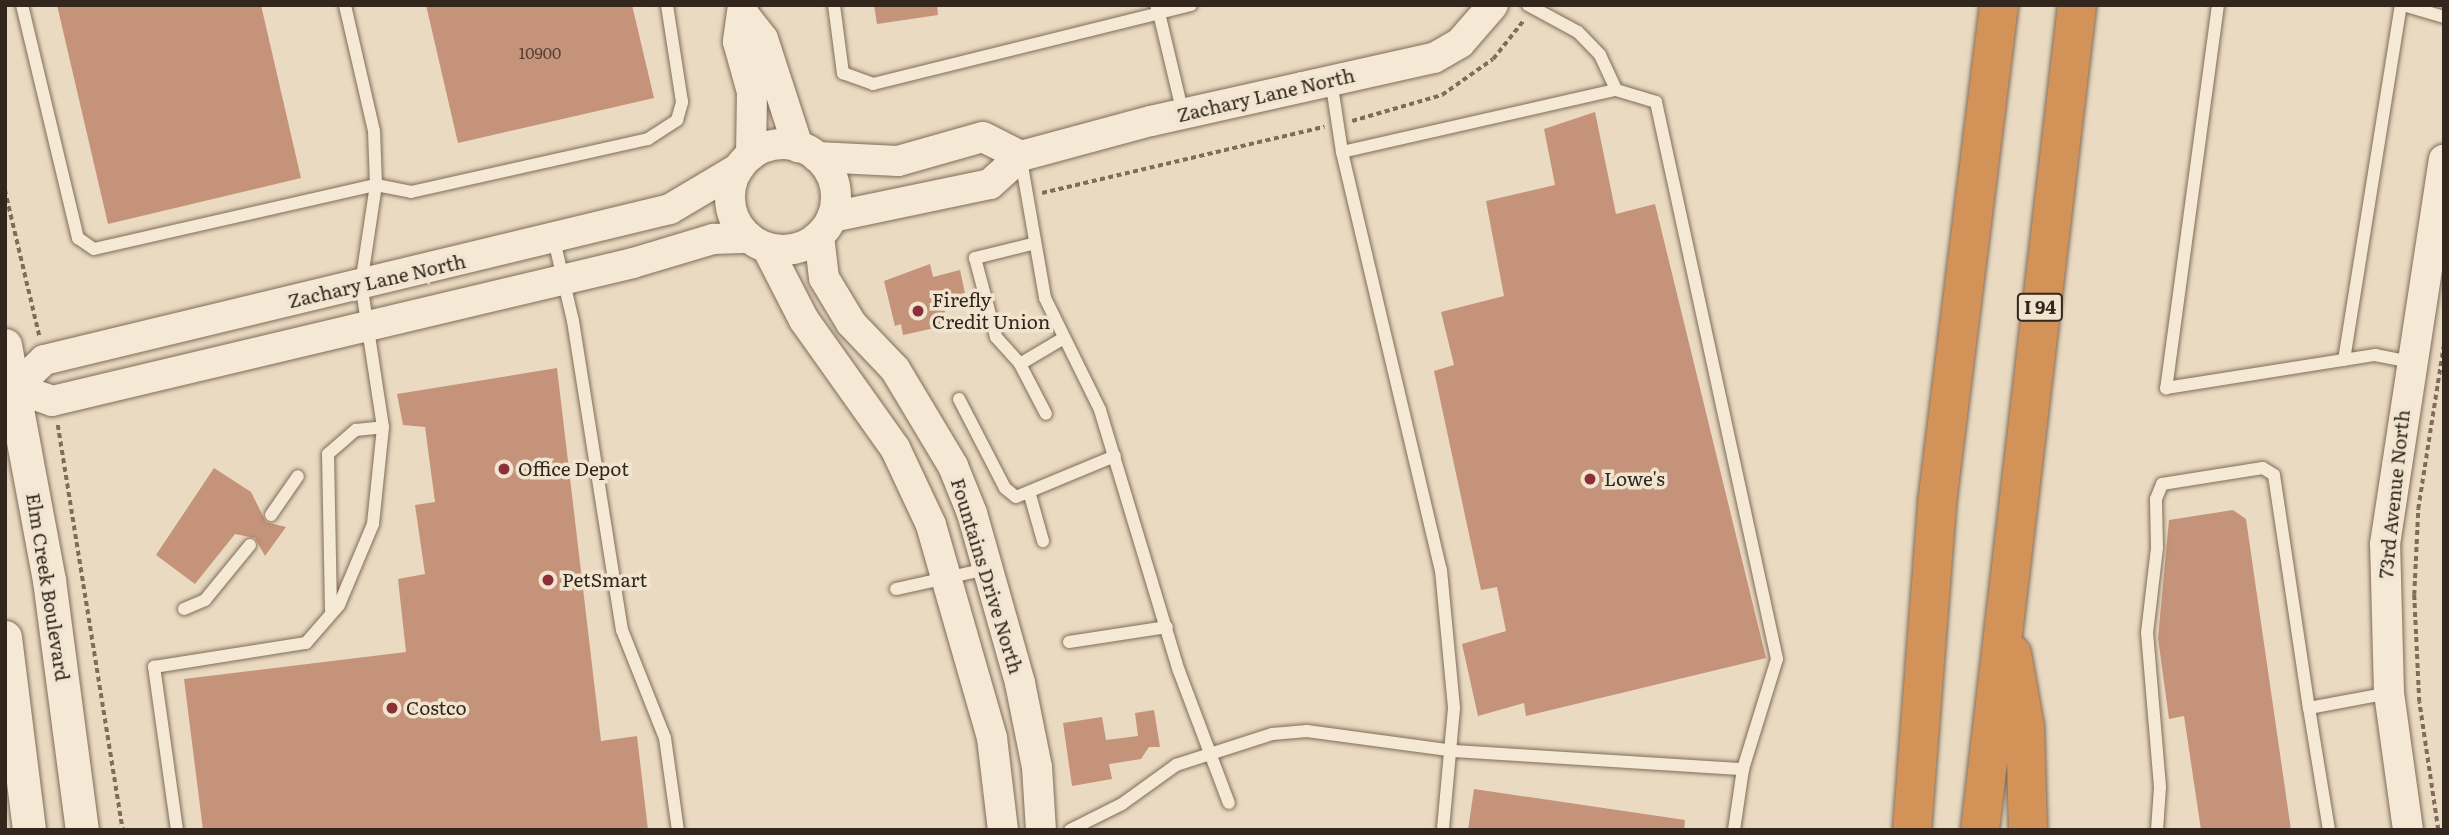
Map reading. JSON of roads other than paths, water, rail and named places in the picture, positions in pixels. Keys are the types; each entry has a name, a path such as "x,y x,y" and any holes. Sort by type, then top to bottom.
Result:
{"highway":[{"path":"1887,830 1937,503 1999,5"},
{"name":"I 94","path":"1980,830 2077,5"},
{"path":"1912,830 1937,503"},
{"path":"2004,608 2025,728 2028,830"}],"main road":[{"name":"Elm Creek Boulevard","path":"5,345 10,389 49,580 82,830"},
{"path":"5,637 29,830"}],"street":[{"name":"Zachary Lane North","path":"825,227 990,184 1021,156 1183,114 1434,58 1460,43 1493,5"},
{"path":"10,389 52,401 563,279 713,239 795,249 825,227 834,185 807,152 763,39 744,11"},
{"path":"744,11 738,42 752,92 745,161 730,197 735,219 758,243"},
{"path":"745,161 782,144 807,152 898,161 983,137 1021,156"},
{"name":"73rd Avenue North","path":"2408,830 2389,694 2385,544 2410,362 2444,159"},
{"name":"Zachary Lane North","path":"10,389 44,360 554,240 670,209 745,161"},
{"name":"Fountains Drive North","path":"825,227 824,278 851,323 895,369 953,466 1020,683 1037,767 1041,830"},
{"name":"Fountains Drive North","path":"758,243 804,320 895,448 948,579 992,738 1003,830"}],"lane":[{"path":"22,5 78,238 94,249 376,185 411,192 662,132 677,120 682,102 667,5"},
{"path":"177,830 153,667 306,643 330,618 358,568 373,524 383,427 361,284 376,185 374,131 345,5"},
{"path":"834,5 843,73 873,84 1157,9 1191,5"},
{"path":"2218,5 2166,388 2375,355 2410,362"},
{"path":"2344,360 2402,5 2444,17"},
{"path":"1529,6 1578,32 1600,55 1616,90"},
{"path":"1157,9 1183,114"},
{"path":"1331,80 1342,152 1429,503 1441,570 1454,751 1443,830"},
{"path":"1342,152 1616,90 1656,102 1777,659 1743,769 1734,830"},
{"path":"1021,156 1032,244 1045,298 1100,410 1207,751 1229,803"},
{"path":"554,240 563,279 622,630 665,738 678,830"},
{"path":"1032,244 975,258 996,337 1020,364 1046,414"},
{"path":"1020,364 1064,338"},
{"path":"959,400 1004,488 1016,497 1030,495 1115,456"},
{"path":"330,618 335,589 328,454 356,430 383,427"},
{"path":"2157,830 2160,787 2147,633 2157,548 2156,499 2162,484 2263,468 2274,475 2329,830"},
{"path":"271,515 298,476"},
{"path":"1030,495 1043,541"},
{"path":"184,609 205,600 250,545"},
{"path":"896,589 986,569"},
{"path":"1069,642 1167,627"},
{"path":"2309,708 2389,694"},
{"path":"1070,830 1207,751 1307,732 1454,751 1743,769"}],"place":[{"name":"Firefly Credit Union","path":"918,311"},
{"name":"Office Depot","path":"504,469"},
{"name":"Lowe's","path":"1590,479"},
{"name":"PetSmart","path":"548,580"},
{"name":"Costco","path":"392,708"}]}
